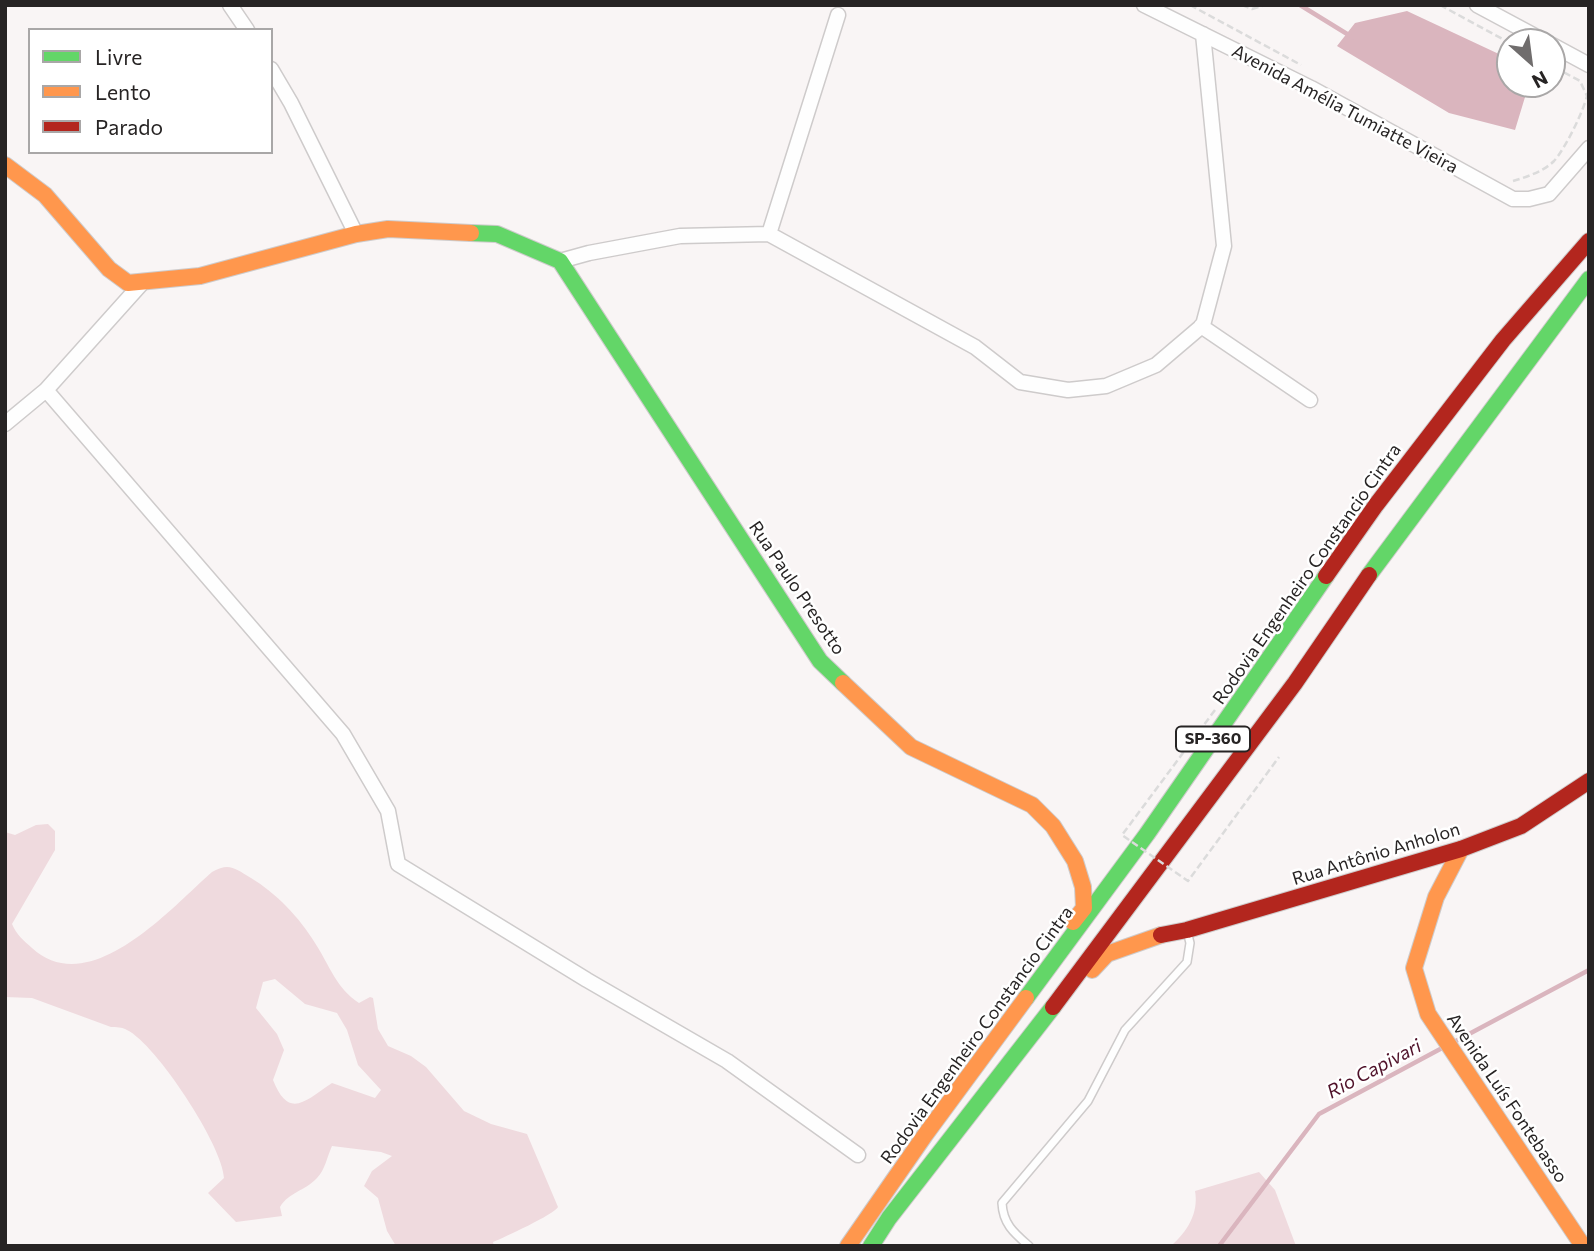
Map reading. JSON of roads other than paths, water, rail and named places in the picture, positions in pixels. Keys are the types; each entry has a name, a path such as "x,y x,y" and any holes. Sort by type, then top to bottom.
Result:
{"main road":[{"path":"8,171 45,195 109,270 128,282 142,283 200,276 356,234 388,229 497,234 560,261"},
{"name":"Rodovia Engenheiro Constancio Cintra","path":"848,1246 925,1135 1147,834 1376,505 1503,340 1589,239"},
{"name":"Rua Paulo Presotto","path":"560,261 820,661 911,747 1032,805 1053,826 1075,861"},
{"name":"SP-360","path":"871,1246 1295,683 1357,590 1589,279"},
{"name":"Rua Antônio Anholon","path":"1032,1035 1107,954 1161,935 1187,930 1461,849 1521,826 1589,781"},
{"path":"1075,861 1090,884 1096,888 1101,887 1147,834"},
{"name":"Avenida Luís Fontebasso","path":"1461,849 1436,897 1415,968 1428,1014 1583,1246"},
{"path":"1161,935 1136,934 1129,929 1169,852"},
{"path":"1027,1000 1065,931 1084,908 1083,887 1075,861"}],"street":[{"path":"230,5 246,28"},
{"name":"Avenida Amélia Tumiatte Vieira","path":"1144,5 1311,88 1513,199 1529,199 1549,194 1589,148"},
{"path":"1477,5 1520,28"},
{"path":"769,234 838,15"},
{"path":"560,261 680,236 769,234 975,348 1020,382 1068,390 1106,386 1156,365 1201,326 1224,246 1203,34"},
{"path":"1566,53 1589,65"},
{"path":"273,72 356,234"},
{"path":"5,424 46,390 142,283"},
{"path":"1201,326 1310,400"},
{"path":"46,390 343,734 388,811 398,864 587,980 727,1061 858,1155"}],"lane":[{"path":"1030,1246 1012,1231 1003,1216 1002,1203 1088,1101 1125,1030 1187,962 1190,943 1187,930"}],"waterway":[{"path":"1300,5 1352,37"},
{"name":"Rio Capivari","path":"1454,1042 1589,970"},
{"name":"Rio Capivari","path":"1219,1246 1319,1114 1444,1047"}]}
